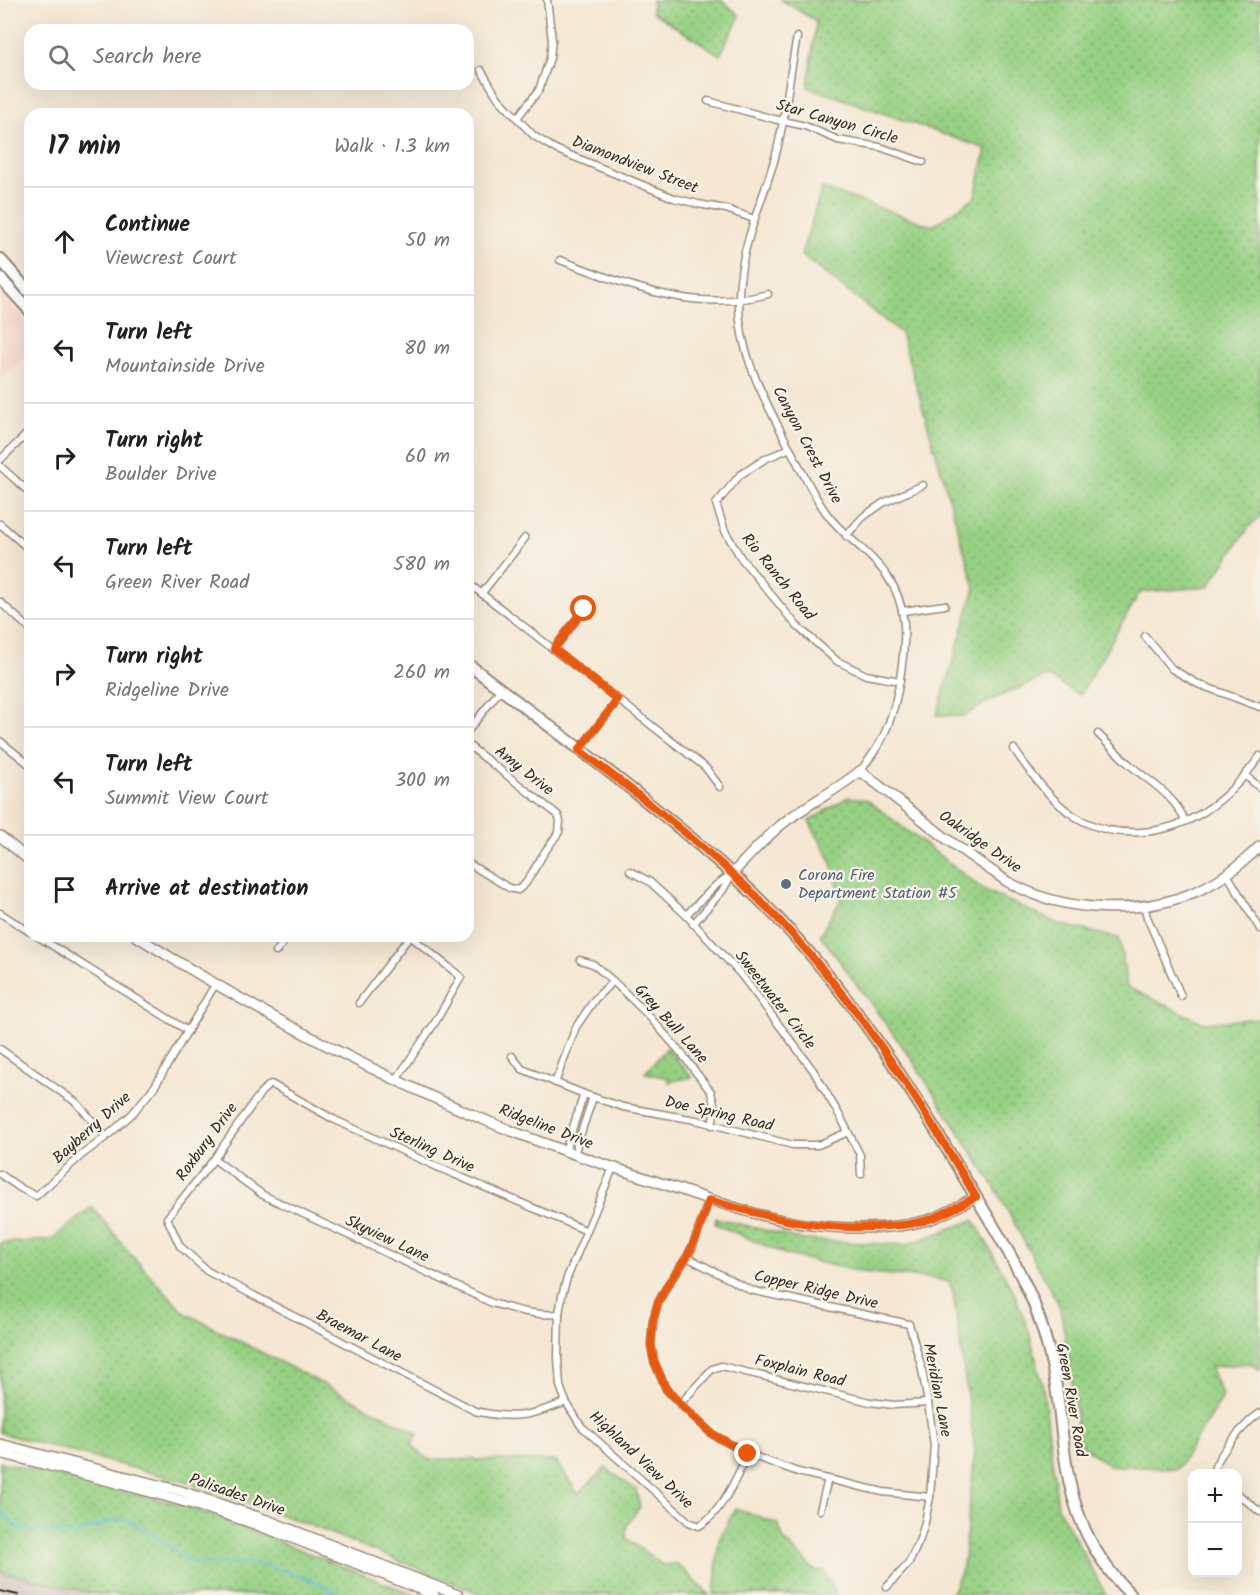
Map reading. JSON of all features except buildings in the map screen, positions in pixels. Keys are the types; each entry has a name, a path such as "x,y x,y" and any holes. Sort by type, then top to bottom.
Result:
{"main road":[{"path":"0,259 24,286"},
{"path":"0,278 24,300"},
{"name":"Green River Road","path":"474,669 666,816 732,874 807,951 867,1026 911,1089 1019,1270 1045,1338 1053,1367 1070,1480 1078,1514 1110,1572 1131,1595"}],"street":[{"path":"517,118 539,90 550,58 552,40 547,0"},
{"name":"Canyon Crest Drive","path":"686,915 788,819 860,771 873,755 883,738 896,703 905,645 903,611 896,590 886,574 846,536 816,499 760,390 749,364 740,321 741,267 754,219 776,156 797,37"},
{"name":"Diamondview Street","path":"481,70 498,98 534,136 555,149 674,198 726,209 754,219"},
{"name":"Star Canyon Circle","path":"708,101 805,126 838,140 880,147 923,162"},
{"path":"560,260 641,290 682,299 721,302 768,294"},
{"path":"0,460 24,437"},
{"name":"Rio Ranch Road","path":"790,448 765,459 740,475 716,504 725,531 741,558 797,626 837,661 866,675 900,681"},
{"path":"0,466 24,488"},
{"path":"846,536 863,517 883,502 923,485"},
{"path":"0,524 24,545"},
{"path":"482,593 525,538"},
{"path":"474,587 705,767 720,787"},
{"path":"0,602 24,624"},
{"path":"903,611 945,605"},
{"path":"554,649 584,609"},
{"path":"1145,636 1172,669 1198,684 1260,706"},
{"path":"474,723 501,689"},
{"path":"579,750 618,700"},
{"path":"1098,734 1130,765 1166,793 1180,809 1185,821"},
{"path":"0,741 24,760"},
{"path":"1014,749 1034,778 1060,804 1082,821 1108,830 1134,833 1162,829 1204,812 1246,776 1260,756"},
{"name":"Amy Drive","path":"474,750 558,815 561,821 558,832 526,884 518,890 508,888 474,867"},
{"name":"Oakridge Drive","path":"860,771 970,856 1010,883 1038,896 1064,903 1097,908 1144,906 1171,900 1197,891 1227,874 1260,846"},
{"path":"1246,776 1260,788"},
{"path":"0,836 24,856"},
{"name":"Sweetwater Circle","path":"630,871 650,882 686,915 742,976 813,1070 860,1155 861,1174"},
{"name":"Canyon Crest Drive","path":"693,924 723,890 732,874"},
{"path":"1227,874 1260,929"},
{"path":"1144,906 1181,996"},
{"path":"0,913 24,928"},
{"path":"47,942 188,1031"},
{"name":"Ridgeline Drive","path":"146,942 313,1037 396,1080 488,1121 569,1153 709,1200 801,1224 863,1228 897,1226 930,1219 976,1197"},
{"path":"276,951 283,942"},
{"path":"359,1003 405,942"},
{"path":"396,1080 436,1021 461,977 417,942"},
{"name":"Grey Bull Lane","path":"580,960 593,964 613,981 648,1015 682,1054 711,1092 715,1108 712,1125"},
{"path":"555,1083 576,1027 595,999 613,981"},
{"name":"Bayberry Drive","path":"0,1174 36,1196 83,1154 106,1137 132,1114 155,1086 216,983"},
{"path":"0,1049 77,1103 106,1137"},
{"name":"Doe Spring Road","path":"512,1056 522,1069 623,1107 696,1120 793,1145 818,1145 848,1132"},
{"name":"Roxbury Drive","path":"167,1218 214,1159 262,1091 271,1084"},
{"name":"Sterling Drive","path":"271,1084 333,1119 435,1166 587,1231"},
{"path":"569,1153 584,1094"},
{"path":"569,1153 593,1097"},
{"name":"Skyview Lane","path":"214,1159 263,1195 492,1303 520,1312 543,1315 560,1314"},
{"name":"Highland View Drive","path":"613,1168 562,1295 558,1358 560,1386 566,1402 581,1426 689,1522 699,1526 707,1521 729,1492 748,1454"},
{"path":"709,1200 687,1257 658,1303 652,1332 653,1353 666,1389 712,1434 748,1454 798,1472 883,1492 930,1497"},
{"name":"Braemar Lane","path":"167,1218 180,1246 207,1271 454,1402 475,1411 496,1416 521,1416 537,1413 566,1402"},
{"name":"Copper Ridge Drive","path":"687,1257 750,1290 909,1324"},
{"name":"Meridian Lane","path":"887,1587 909,1563 926,1522 930,1497 934,1445 921,1365 909,1324"},
{"name":"Foxplain Road","path":"680,1404 712,1369 721,1366 870,1402 894,1405 928,1403"},
{"path":"1214,1469 1236,1435 1260,1413"},
{"name":"Palisades Drive","path":"0,1444 181,1491 267,1520 458,1595"},
{"name":"Palisades Drive","path":"0,1453 167,1496 226,1515 434,1595"},
{"path":"820,1510 828,1479"},
{"path":"1242,1497 1260,1512"}],"shaded area":[{"path":"0,292 24,319 24,358 0,379"},
{"path":"0,1572 101,1595 0,1595"}],"green space":[{"path":"652,0 722,0 740,16 720,55 652,12"},
{"path":"781,0 1260,0 1260,516 1249,527 1208,587 1140,592 1080,695 1047,676 991,700 964,716 937,715 975,588 901,333 801,255 822,188 932,226 975,197 986,149 808,87 816,21"},
{"path":"848,797 866,799 984,890 1059,924 1119,938 1127,987 1204,1023 1260,1018 1260,1370 1250,1363 1210,1367 1223,1397 1177,1469 1108,1465 1079,1443 1060,1307 994,1186 911,1058 820,935 842,898 831,861 809,821"},
{"path":"667,1048 692,1077 668,1082 669,1078 645,1073"},
{"path":"92,1207 134,1258 185,1313 418,1433 412,1445 427,1459 556,1461 578,1494 605,1468 636,1490 640,1507 627,1524 626,1538 663,1565 677,1564 710,1595 484,1595 307,1524 186,1482 0,1433 0,1243 51,1240"},
{"path":"716,1218 804,1240 906,1245 974,1220 1014,1292 1030,1335 1043,1387 1058,1507 1106,1595 951,1595 963,1567 975,1451 953,1292 949,1282 861,1272 787,1255 715,1224"},
{"path":"0,1462 191,1507 415,1595 101,1595 0,1572"},
{"path":"736,1508 778,1524 784,1540 815,1571 824,1570 836,1595 714,1595 719,1539"}],"waterway":[{"path":"0,1510 18,1528 74,1534 119,1519 130,1521 193,1564 256,1563 308,1578 342,1595"}],"railway":[{"path":"0,1591 18,1595"}],"place":[{"name":"Corona Fire Department Station #5","path":"786,884"}],"route":[{"path":"584,609 554,649 618,700 579,750 666,816 743,883 807,951 886,1052 976,1197 930,1219 897,1226 863,1228 801,1224 709,1200 687,1257 658,1303 653,1320 651,1345 654,1361 666,1389 712,1434 748,1454"}]}
